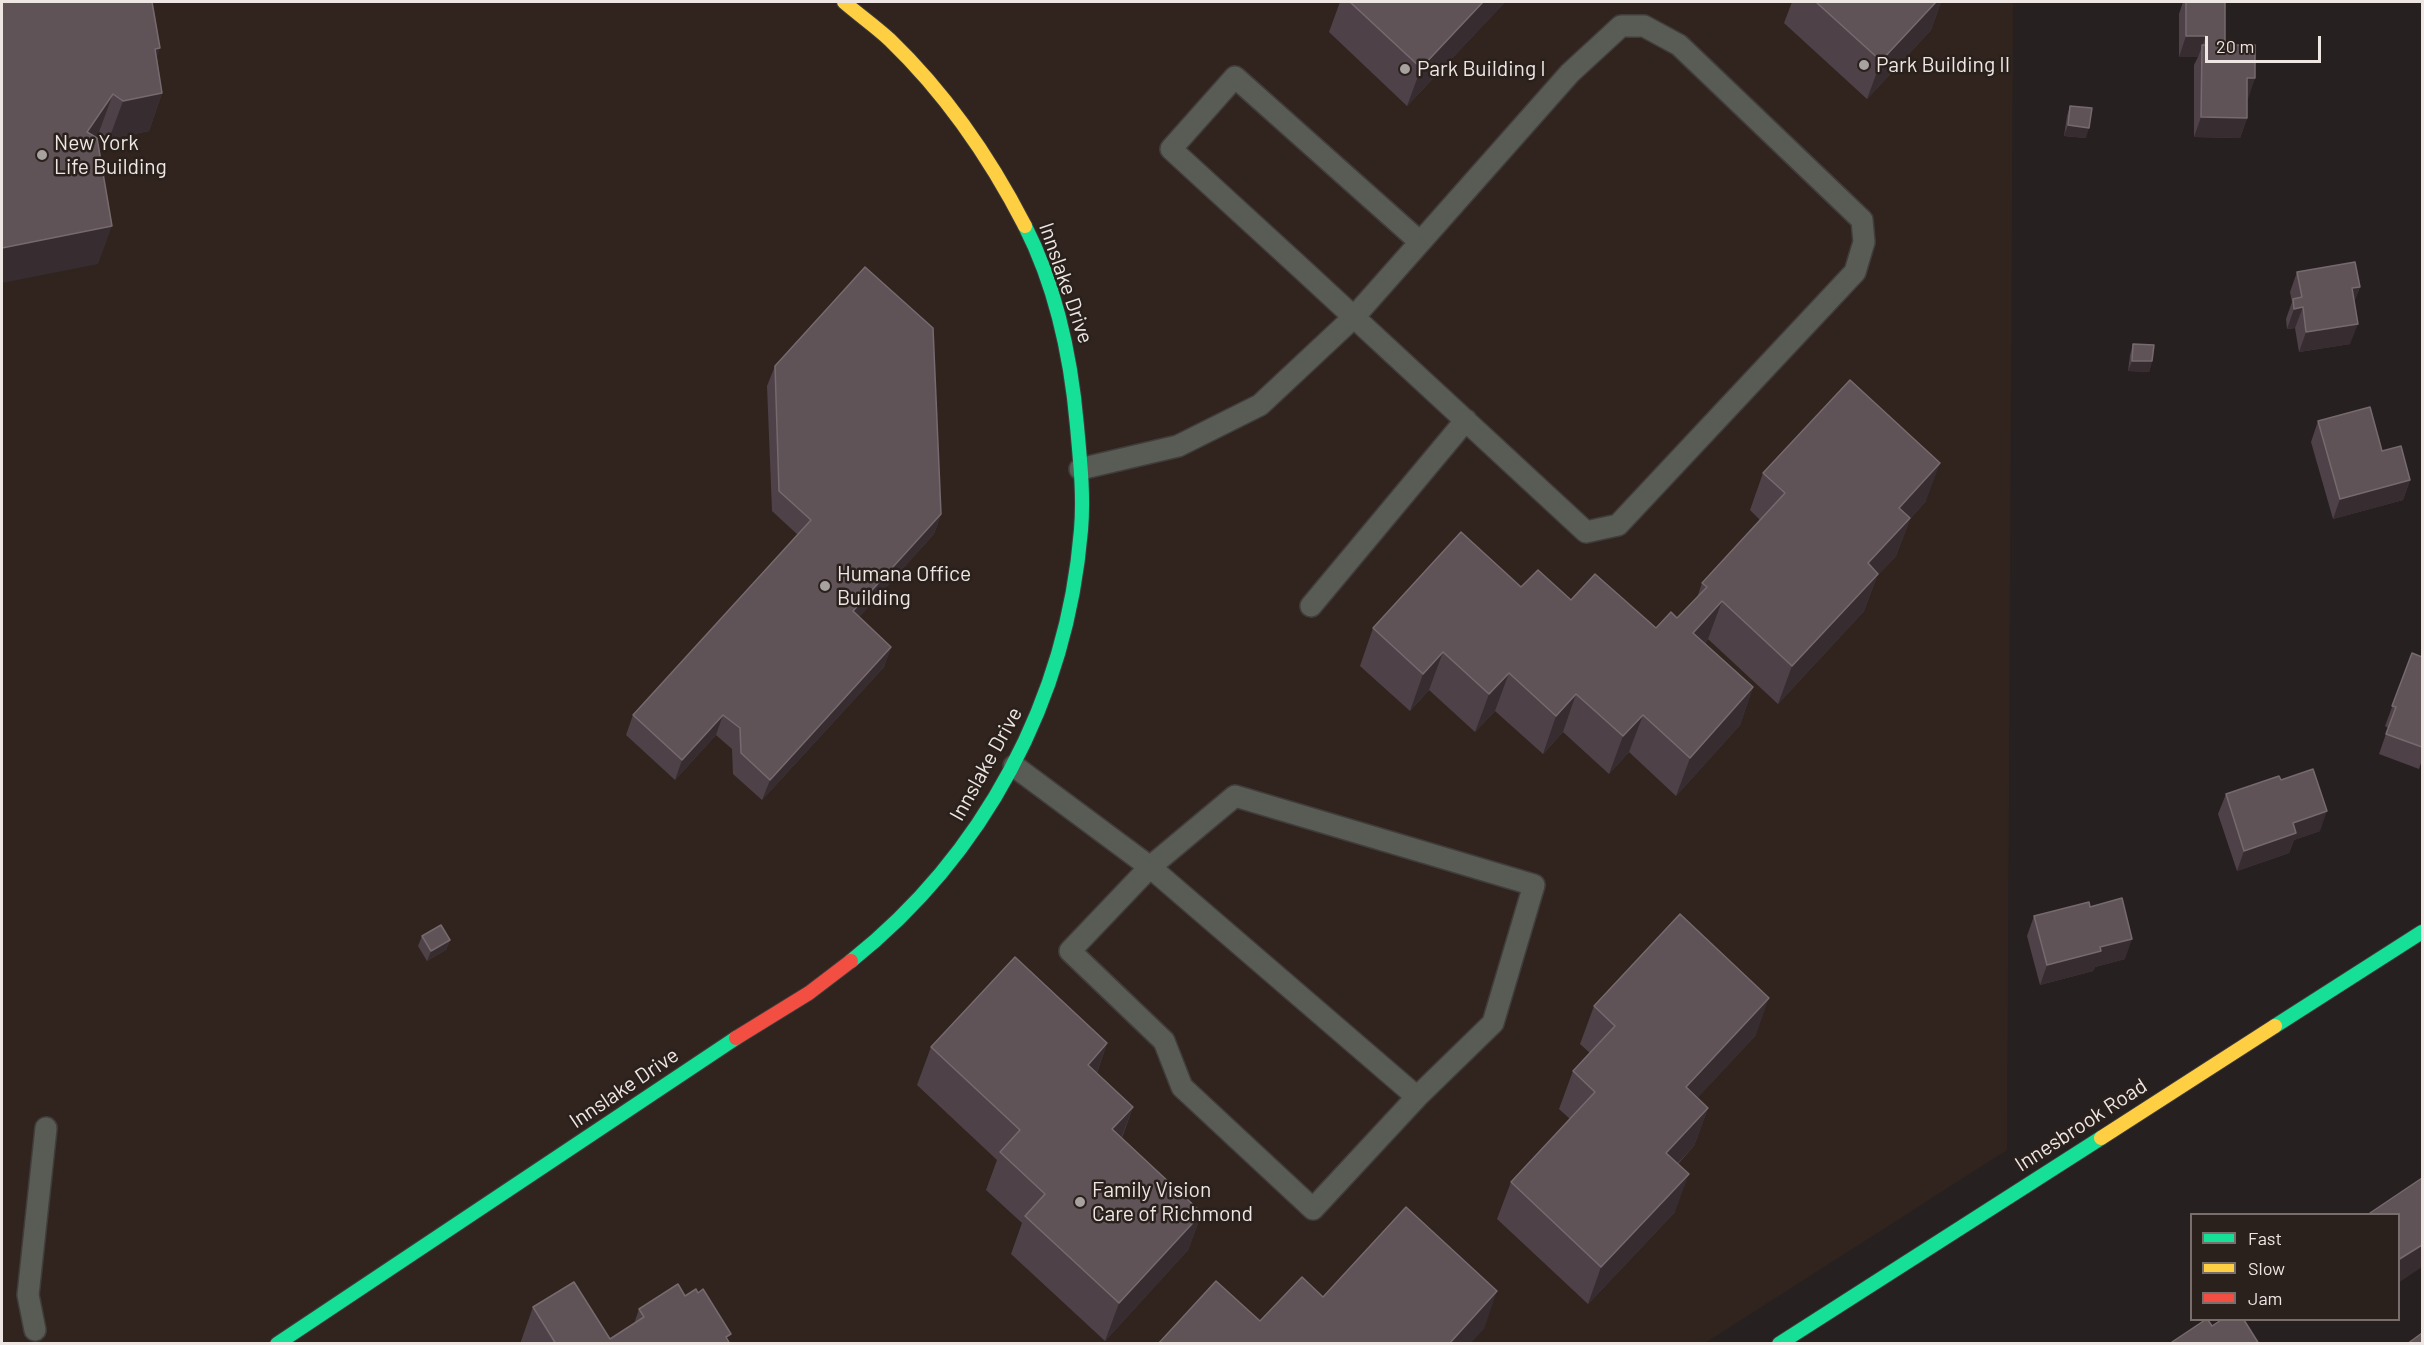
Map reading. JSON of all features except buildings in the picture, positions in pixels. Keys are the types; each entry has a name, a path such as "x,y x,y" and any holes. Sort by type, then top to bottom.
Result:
{"street":[{"name":"Innslake Drive","path":"277,1344 748,1030 827,980 887,931 941,876 984,819 1025,746 1049,689 1062,648 1076,579 1080,537 1080,469 1069,354 1058,311 1041,263 1012,200 970,132 948,102 915,65 844,2"},
{"name":"Innesbrook Road","path":"1779,1344 2422,932"}],"lane":[{"path":"1080,469 1178,446 1260,405 1354,317 1570,73 1621,26 1644,26 1678,45 1862,220 1864,242 1855,272 1618,525 1586,532 1466,420 1354,317 1171,149 1236,77 1420,242"},
{"path":"1311,606 1466,420"},
{"path":"1014,766 1150,867 1417,1097"},
{"path":"1235,796 1534,885 1493,1023 1417,1097 1313,1209 1182,1087 1164,1041 1070,951 1150,867 1235,796"},
{"path":"35,1330 28,1295 46,1128"}],"shaded area":[{"path":"2,2 2013,2 2007,1150 1705,1343 2,1344"}],"traffic: fast":[{"path":"851,961 898,919 941,873 979,823 1011,770 1037,713 1058,654 1073,593 1082,504 1071,374 1053,298 1036,249 1025,226"},
{"path":"2275,1026 2422,932"},
{"path":"277,1344 736,1038"},
{"path":"1779,1344 2101,1138"}],"traffic: slow":[{"path":"844,2 890,40 948,104 997,175 1025,226"},
{"path":"2101,1138 2275,1026"}],"traffic: jam":[{"path":"736,1038 809,993 851,961"}],"place":[{"name":"Park Building II","path":"1864,65"},
{"name":"Park Building I","path":"1405,69"},
{"name":"New York Life Building","path":"42,155"},
{"name":"Humana Office Building","path":"825,586"},
{"name":"Family Vision Care of Richmond","path":"1080,1202"}]}
